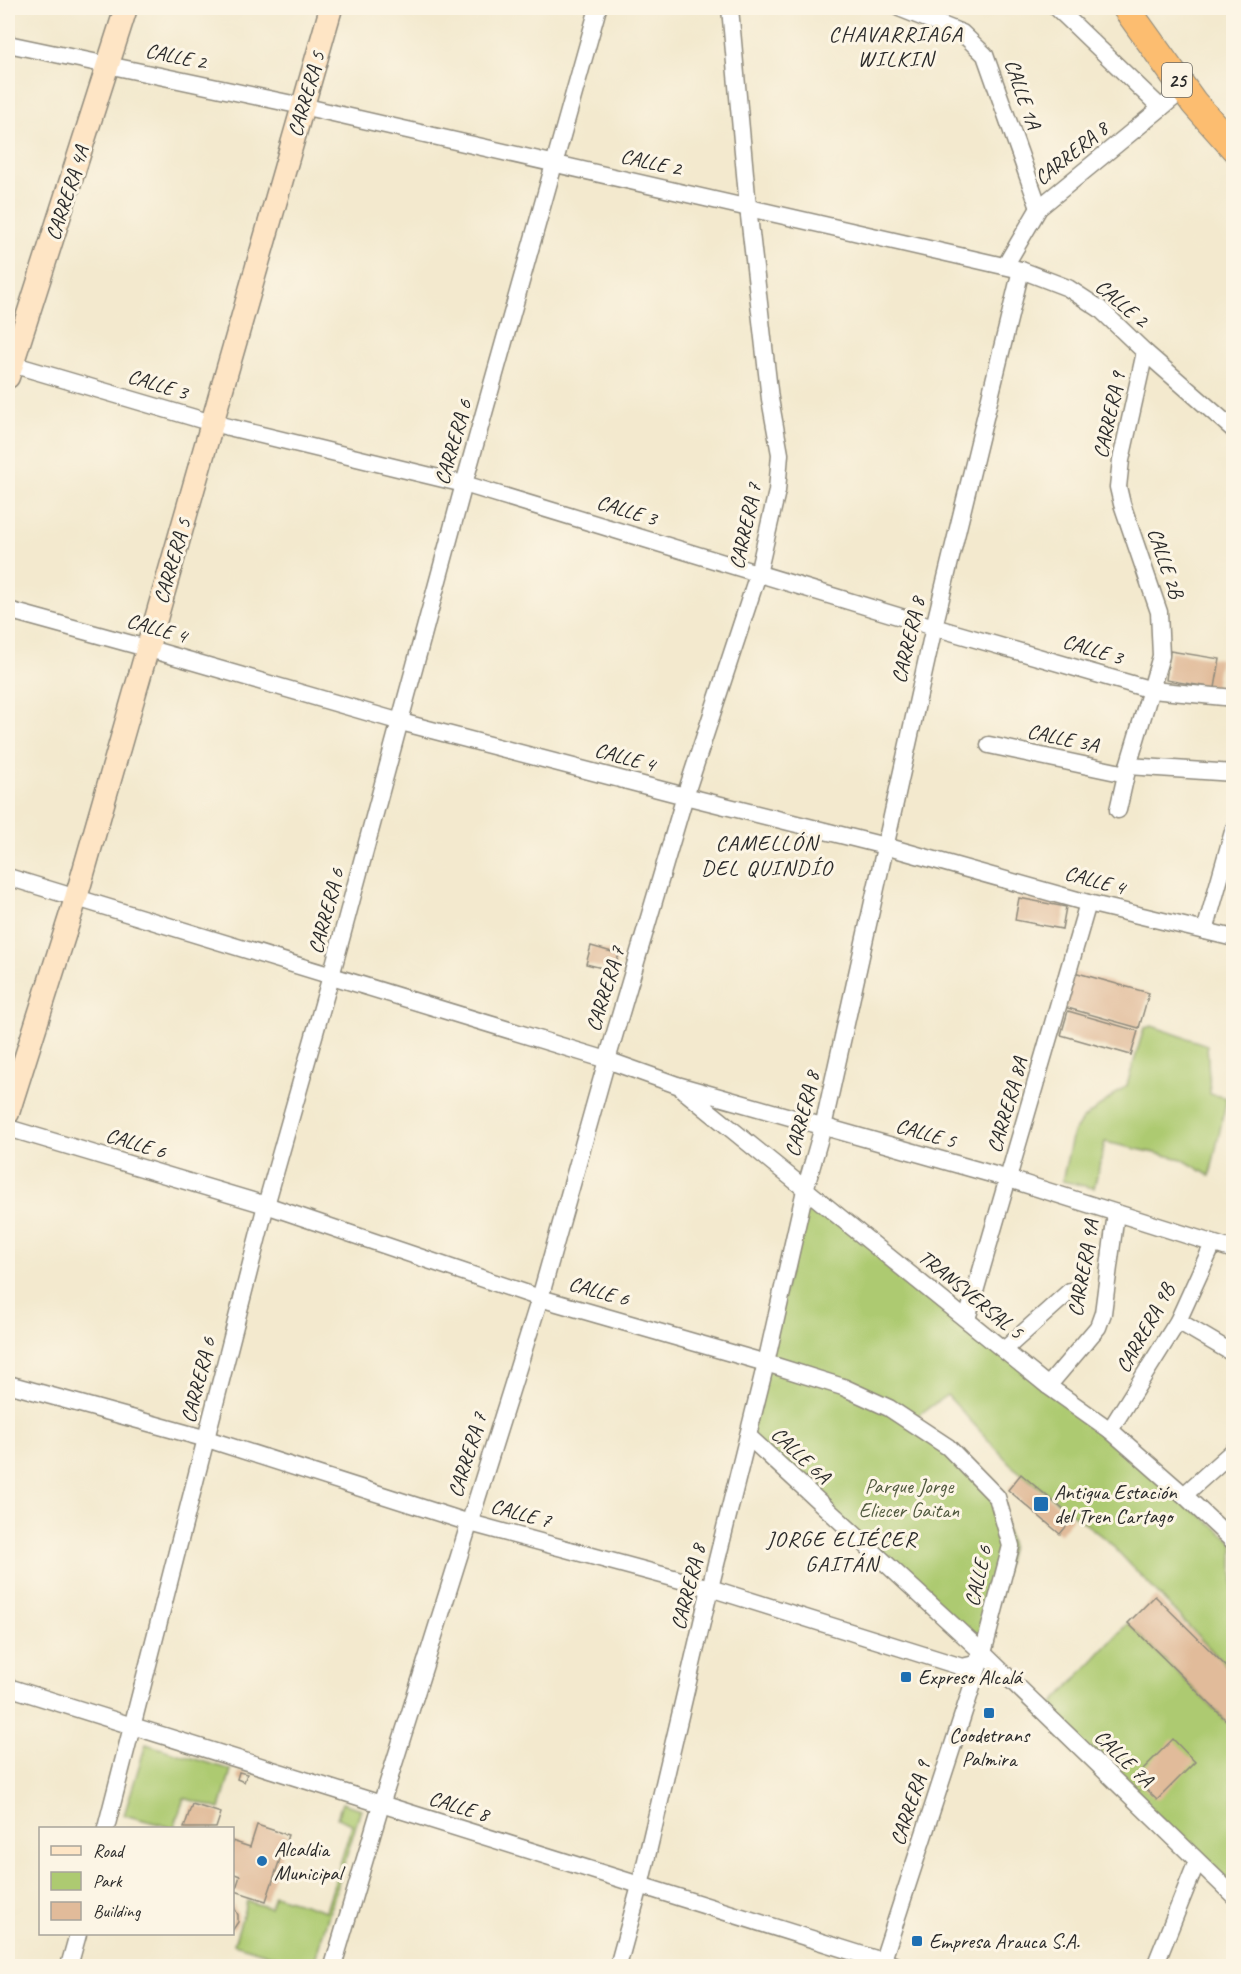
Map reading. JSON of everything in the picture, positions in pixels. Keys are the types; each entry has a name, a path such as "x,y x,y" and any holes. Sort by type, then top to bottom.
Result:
{"highway":[{"name":"25","path":"1126,8 1183,90 1233,148"}],"main road":[{"name":"CARRERA 4A","path":"9,368 126,8"},
{"name":"CARRERA 5","path":"8,1113 76,898 331,8"}],"street":[{"name":"CARRERA 6","path":"105,1827 266,1205 401,722 464,484 598,8"},
{"name":"CARRERA 7","path":"333,1966 381,1805 540,1298 685,796 758,574 777,491 780,454 770,399 748,207 730,8"},
{"name":"CALLE 1A","path":"899,8 962,33 985,55 1040,208"},
{"path":"1057,8 1161,108"},
{"name":"CALLE 2","path":"8,44 302,106 1013,268 1068,288 1100,309 1233,430"},
{"name":"CARRERA 8","path":"618,1966 640,1886 766,1363 805,1190 823,1127 1013,268 1040,208 1183,90"},
{"name":"CARRERA 9","path":"1118,487 1121,460 1145,352"},
{"name":"CALLE 3","path":"9,368 212,423 464,484 934,627 1152,690 1233,698"},
{"name":"CALLE 2B","path":"1118,487 1160,612 1161,656 1152,690"},
{"name":"CALLE 4","path":"8,610 401,722 885,846 1088,903 1233,938"},
{"path":"1118,810 1127,770 1152,690"},
{"name":"CALLE 3A","path":"989,745 1127,770 1233,773"},
{"path":"1205,931 1233,828"},
{"name":"CALLE 5","path":"8,877 607,1060 677,1085 1009,1179 1232,1248"},
{"name":"CARRERA 8A","path":"967,1319 1088,903"},
{"name":"TRANSVERSAL 5","path":"677,1085 1048,1386 1110,1430 1233,1542"},
{"name":"CALLE 6","path":"8,1128 266,1205 540,1298 843,1387 889,1408 948,1448 997,1497 1011,1546 983,1653"},
{"name":"CARRERA 9A","path":"1048,1386 1098,1327 1103,1313 1116,1213"},
{"name":"CARRERA 9B","path":"1110,1430 1178,1321 1213,1244"},
{"path":"1004,1350 1070,1291"},
{"path":"1178,1321 1233,1354"},
{"name":"CALLE 7","path":"8,1384 207,1439 470,1522 710,1588 962,1667 975,1664 983,1653"},
{"name":"CALLE 6A","path":"748,1437 983,1653"},
{"path":"1184,1495 1233,1450"},
{"name":"CARRERA 9","path":"887,1965 983,1653"},
{"name":"CALLE 7A","path":"983,1653 1233,1896"},
{"name":"CALLE 8","path":"8,1687 887,1965"},
{"path":"1155,1966 1197,1861"},
{"path":"69,1966 78,1935"}],"green space":[{"path":"1152,1026 1207,1045 1210,1094 1227,1098 1210,1176 1182,1159 1105,1142 1094,1188 1062,1181 1073,1133 1082,1120 1127,1085 1144,1028"},
{"name":"Parque Jorge Eliecer Gaitan","path":"809,1194 967,1319 1233,1542 1233,1673 1109,1542 1013,1467 947,1395 910,1421 997,1497 1011,1546 983,1653 748,1436"},
{"path":"1128,1623 1233,1728 1233,1885 1044,1713"},
{"path":"146,1744 231,1770 220,1809 184,1798 174,1827 124,1815"},
{"path":"342,1803 361,1809 313,1966 234,1944 247,1901 270,1908 274,1895 326,1911 352,1824 337,1818"}],"building":[{"path":"1170,651 1220,659 1215,688 1166,680"},
{"path":"1019,898 1066,907 1062,929 1015,920"},
{"path":"591,946 619,954 614,971 586,964"},
{"path":"1074,972 1149,993 1139,1028 1064,1007"},
{"path":"1068,1011 1138,1031 1131,1055 1061,1035"},
{"name":"Antigua Estación del Tren Cartago","path":"1021,1474 1073,1518 1060,1534 1008,1490"},
{"path":"1155,1596 1234,1674 1234,1728 1128,1623"},
{"path":"1173,1739 1195,1762 1157,1800 1134,1778"},
{"path":"239,1772 247,1774 244,1782 237,1779"},
{"name":"Alcaldia Municipal","path":"192,1804 221,1813 216,1827 184,1827"},
{"name":"Alcaldia Municipal","path":"257,1825 288,1835 266,1901 235,1891 240,1876 234,1874 234,1842 250,1847"},
{"path":"234,1907 238,1915 238,1922 234,1928"}],"place":[{"name":"Antigua Estación del Tren Cartago","path":"1041,1504"},
{"name":"Expreso Alcalá","path":"906,1677"},
{"name":"Coodetrans Palmira","path":"989,1713"},
{"name":"Alcaldia Municipal","path":"262,1861"},
{"name":"Empresa Arauca S.A.","path":"917,1941"}],"district":[{"name":"CHAVARRIAGA WILKIN","path":"896,46"},
{"name":"CAMELLÓN DEL QUINDÍO","path":"767,856"},
{"name":"JORGE ELIÉCER GAITÁN","path":"842,1552"}]}
